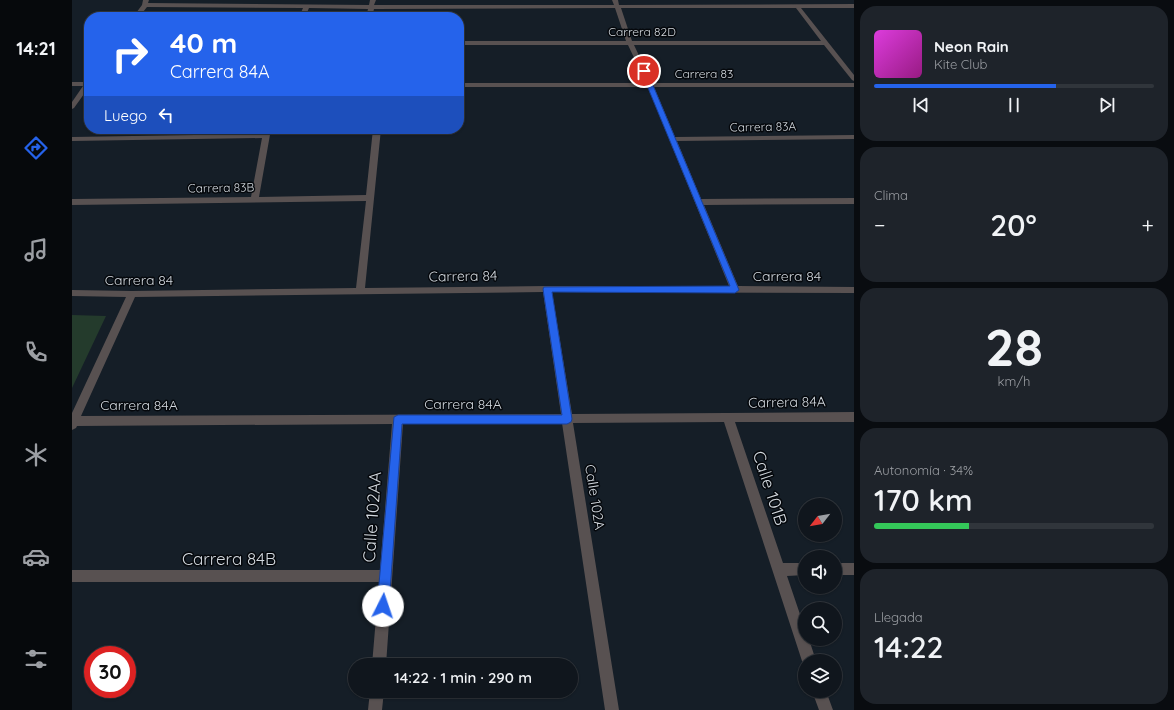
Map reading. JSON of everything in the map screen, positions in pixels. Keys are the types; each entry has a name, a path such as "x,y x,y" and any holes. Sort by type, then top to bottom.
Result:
{"street":[{"path":"370,12 373,0"},
{"path":"139,12 146,2 454,10 616,3 854,6"},
{"path":"616,3 630,43 650,85 735,290"},
{"path":"304,12 307,6"},
{"path":"796,6 854,79"},
{"name":"Carrera 82D","path":"464,43 825,43"},
{"path":"72,84 84,83"},
{"name":"Carrera 83","path":"464,85 854,85"},
{"path":"72,107 84,90"},
{"path":"72,139 211,134"},
{"path":"254,200 266,134"},
{"path":"360,292 376,134"},
{"name":"Carrera 83A","path":"672,139 854,136"},
{"name":"Carrera 83B","path":"72,202 370,198"},
{"path":"699,202 854,201"},
{"name":"Carrera 84","path":"72,293 132,294 547,289 854,290"},
{"name":"Calle 102A","path":"547,289 612,710"},
{"path":"73,422 132,294"},
{"name":"Carrera 84A","path":"73,422 854,416"},
{"name":"Calle 101B","path":"728,418 807,654"},
{"name":"Calle 102AA","path":"380,658 398,420"},
{"path":"779,570 798,569"},
{"path":"842,569 854,569"},
{"name":"Carrera 84B","path":"72,576 386,576"},
{"path":"375,710 376,698"},
{"path":"822,698 826,710"}],"green space":[{"path":"72,315 106,316 72,388"}],"route":[{"path":"383,606 398,420 567,419 547,289 735,290 644,71"}]}
